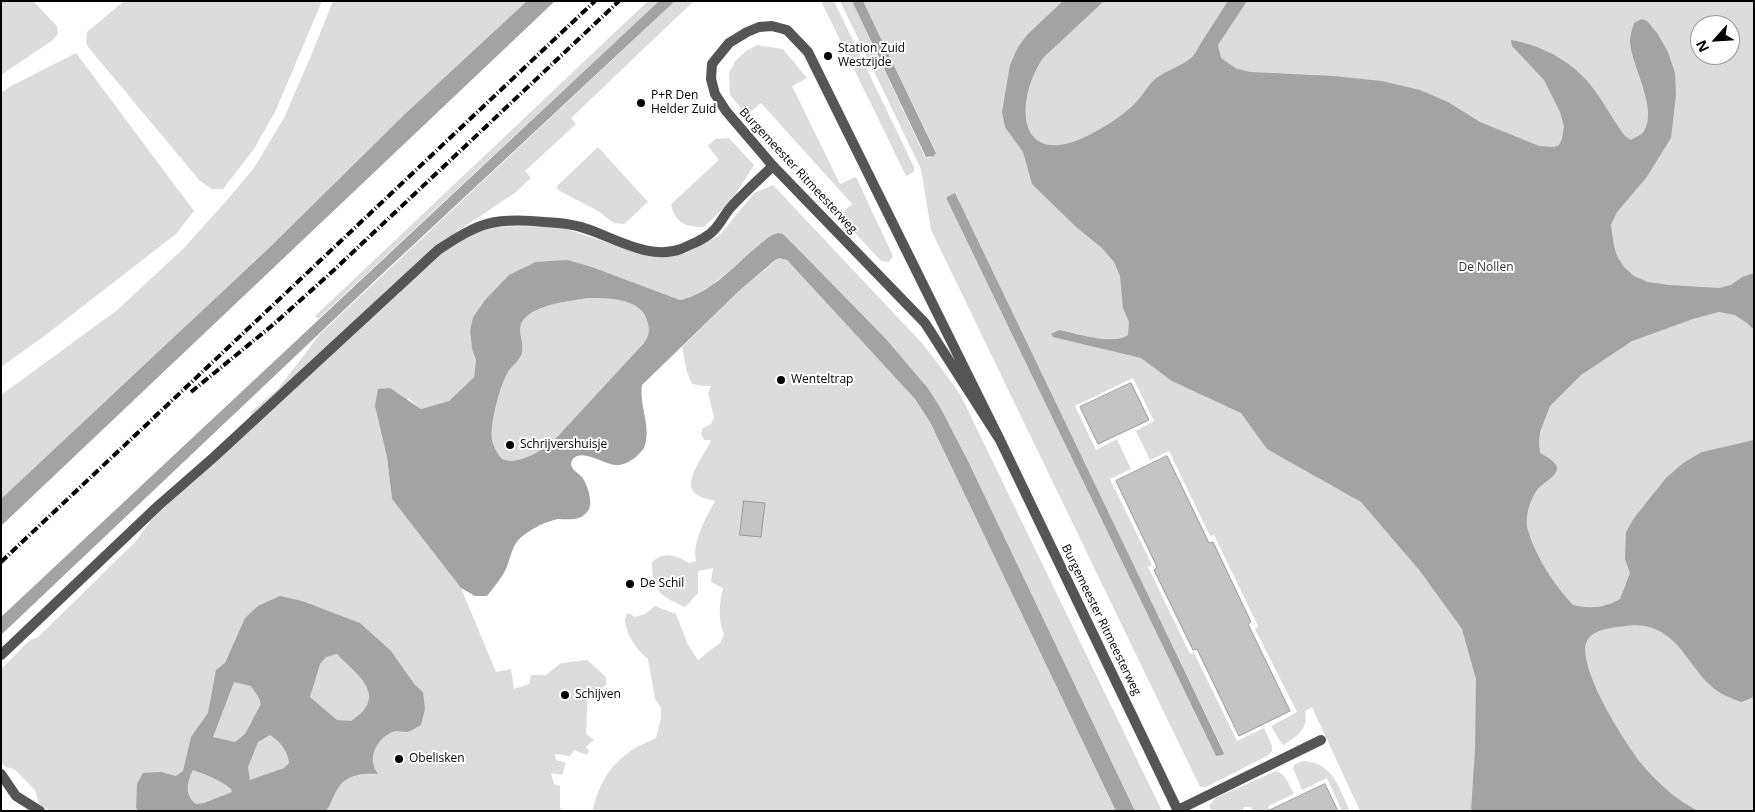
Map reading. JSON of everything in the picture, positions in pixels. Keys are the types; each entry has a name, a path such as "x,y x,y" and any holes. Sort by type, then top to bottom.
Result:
{"street":[{"name":"Burgemeester Ritmeesterweg","path":"1000,440 924,323 773,166 726,111 715,94 711,79 712,64 729,43 759,27 772,26 787,30 808,52 814,62 1000,440 1178,810"},
{"path":"1,656 158,506 214,457 438,250 465,232 482,224 519,220 587,228 652,252 678,250 700,240 714,230 730,208 773,166"},
{"path":"1178,810 1321,740"},
{"path":"1,774 16,796 40,811"}],"green space":[{"path":"1,1 33,1 57,26 58,31 57,36 53,40 1,75"},
{"path":"124,1 322,1 276,110 254,149 223,189 212,189 200,181 88,47 86,42 87,32"},
{"path":"333,1 527,1 406,113 269,248 1,499 1,395 116,311 184,248 254,168 284,118"},
{"path":"648,1 659,1 318,319 315,316"},
{"path":"675,1 694,1 571,118 576,124 525,171 531,178 516,192 452,235 474,227 540,226 563,228 652,257 684,254 720,235 754,193 773,185 921,342 961,396 1162,811 1135,811 968,461 940,407 927,387 886,339 783,234 767,239 711,286 690,298 680,300 592,267 567,261 485,300 473,317 470,331 472,349 476,360 474,377 449,401 421,409 408,398 387,457 392,499 461,588 496,672 511,669 514,689 529,684 531,675 546,675 561,663 587,660 606,677 606,685 600,690 588,690 586,734 594,740 586,747 589,750 587,755 574,750 570,756 555,754 556,760 566,763 562,775 551,773 554,784 560,786 560,808 564,811 50,811 39,804 35,790 14,769 6,767 1,762 1,669 30,640 38,637 136,541 152,519 247,431 251,412 278,389 320,334"},
{"path":"821,1 834,1 914,167 914,172 906,176"},
{"name":"De Nollen","path":"840,1 852,1 925,157 929,158 936,152 863,1 1754,1 1754,811 1360,811 1312,707 1305,711 1304,727 1284,745 1271,726 1297,712 1255,629 1258,626 1214,535 1210,536 1169,451 1150,460 1136,431 1154,421 1133,378 1075,406 1096,450 1117,439 1131,469 1110,479 1152,565 1148,567 1190,654 1194,653 1237,741 1264,728 1272,746 1272,751 1267,756 1206,787 1200,787 931,230 921,169","holes":["954,194 1224,752 1223,755 1216,756 947,197"]},
{"path":"757,45 783,49 807,78 792,86 840,184 856,177 893,256 889,262 881,261 839,216 852,204 761,103 747,115 730,95 729,73 736,60 746,51"},
{"path":"76,53 194,211 176,234 47,334 1,367 1,93"},
{"path":"729,138 754,165 732,200 704,227 682,223 675,216 671,204 719,160 708,146 715,139"},
{"path":"598,147 648,202 624,224 614,223 598,211 558,190 557,186"},
{"path":"779,258 787,260 915,399 930,422 1116,811 591,811 605,778 615,764 638,746 656,738 661,718 661,708 655,699 648,659 636,647 627,631 625,620 628,613 635,617 645,614 655,606 676,614 688,645 698,660 720,643 724,635 720,612 723,588 711,582 713,568 698,571 698,593 685,607 664,596 659,591 652,572 652,562 661,556 675,556 689,563 696,561 695,553 698,538 715,501 696,494 692,489 691,483 696,467 711,440 704,440 701,434 703,428 711,424 714,417 708,393 711,386 692,384 687,372 682,347 739,291"},
{"path":"588,298 615,299 633,304 645,315 649,332 647,339 553,441 539,451 524,458 509,461 502,459 493,442 492,432 496,404 505,378 522,353 520,330 523,321 532,313 547,306"},
{"path":"1303,761 1313,762 1328,771 1338,785 1350,811 1342,811 1327,778 1302,790 1293,768 1295,764"},
{"path":"1276,771 1285,777 1294,794 1268,806 1270,811 1253,811 1251,807 1244,807 1242,811 1211,811 1209,806 1215,798"}],"shaded area":[{"path":"527,1 555,1 1,526 1,499 269,248 406,113"},
{"path":"659,1 675,1 381,275 1,635 1,617"},
{"path":"852,1 863,1 936,153 934,156 926,157"},
{"name":"De Nollen","path":"1063,1 1104,1 1043,58 1034,75 1028,93 1026,110 1028,126 1034,137 1046,144 1062,145 1085,137 1127,111 1155,79 1192,57 1228,1 1247,1 1218,45 1221,58 1237,69 1251,72 1333,76 1382,81 1420,90 1448,102 1480,122 1539,146 1554,147 1559,145 1564,126 1560,112 1544,80 1512,46 1511,40 1543,49 1572,66 1593,88 1625,136 1631,140 1644,131 1648,122 1648,111 1632,52 1631,32 1634,23 1642,19 1647,21 1657,33 1668,52 1675,73 1676,94 1671,138 1646,178 1617,212 1611,225 1617,256 1624,267 1634,276 1648,282 1669,285 1719,288 1731,285 1742,277 1754,273 1754,330 1735,315 1719,312 1693,319 1632,341 1581,375 1550,406 1540,432 1540,453 1552,461 1557,468 1555,474 1539,487 1534,494 1528,509 1527,525 1535,550 1559,589 1573,605 1586,607 1603,606 1620,599 1630,573 1625,559 1626,532 1634,518 1666,478 1683,463 1702,452 1754,440 1754,697 1741,702 1725,696 1703,678 1682,651 1666,635 1645,626 1636,625 1600,631 1590,636 1586,643 1585,655 1596,689 1616,726 1637,758 1657,781 1676,797 1698,811 1471,811 1475,749 1476,679 1462,629 1420,571 1361,502 1267,449 1241,413 1172,381 1141,358 1053,337 1051,334 1059,330 1104,339 1122,338 1128,335 1129,322 1123,308 1120,276 1114,262 1102,248 1076,227 1032,184 1023,152 1005,127 1002,112 1010,65 1018,47 1027,35"},
{"path":"955,193 1224,753 1223,755 1216,756 947,200 947,197"},
{"path":"774,234 783,234 886,339 927,387 940,407 968,461 1135,811 1116,811 930,422 915,399 787,260 779,258 774,261 739,291 642,385 642,400 647,430 644,448 636,457 621,465 611,464 582,455 573,459 571,462 572,467 582,477 590,497 589,509 579,518 558,519 540,525 520,538 514,546 505,571 487,596 475,596 461,588 392,499 387,457 375,406 378,389 390,388 421,409 449,401 474,377 476,360 472,349 470,331 473,317 485,300 509,275 536,262 567,260 592,267 680,300 691,297 710,287","holes":["596,298 624,301 640,309 645,315 649,327 644,343 553,441 539,451 524,458 509,461 502,459 493,442 492,432 496,404 505,378 522,353 520,330 523,321 532,313 547,306 573,300"]},
{"path":"280,596 302,601 360,623 391,651 415,685 423,692 425,709 421,725 407,732 397,731 386,735 374,750 373,762 378,774 356,775 345,780 325,811 139,811 136,808 137,784 143,773 161,772 176,776 183,771 191,737 208,713 216,670 225,663 245,618 258,606","holes":["337,654 361,678 366,686 369,694 368,703 362,712 351,721 337,720 310,697 320,664 326,657","234,682 251,686 261,704 245,734 235,742 213,737","270,735 274,737 285,750 289,763 284,768 250,780 248,767 258,742","193,770 218,780 231,789 232,792 204,803 196,804 188,792"]}],"building":[{"path":"1131,383 1149,420 1098,444 1080,407"},
{"path":"1167,456 1209,543 1213,542 1251,622 1248,624 1290,711 1239,736 1197,649 1193,650 1154,570 1157,567 1116,481"},
{"path":"744,501 765,503 761,537 740,535"},
{"path":"1325,784 1338,811 1268,811"}],"railway":[{"path":"1,562 595,1"},
{"path":"191,392 274,324 334,270 619,1"}],"place":[{"name":"Station Zuid Westzijde","path":"828,56"},
{"name":"P+R Den Helder Zuid","path":"641,103"},
{"name":"Wenteltrap","path":"781,380"},
{"name":"Schrijvershuisje","path":"510,445"},
{"name":"De Schil","path":"630,584"},
{"name":"Schijven","path":"565,695"},
{"name":"Obelisken","path":"399,759"}]}
